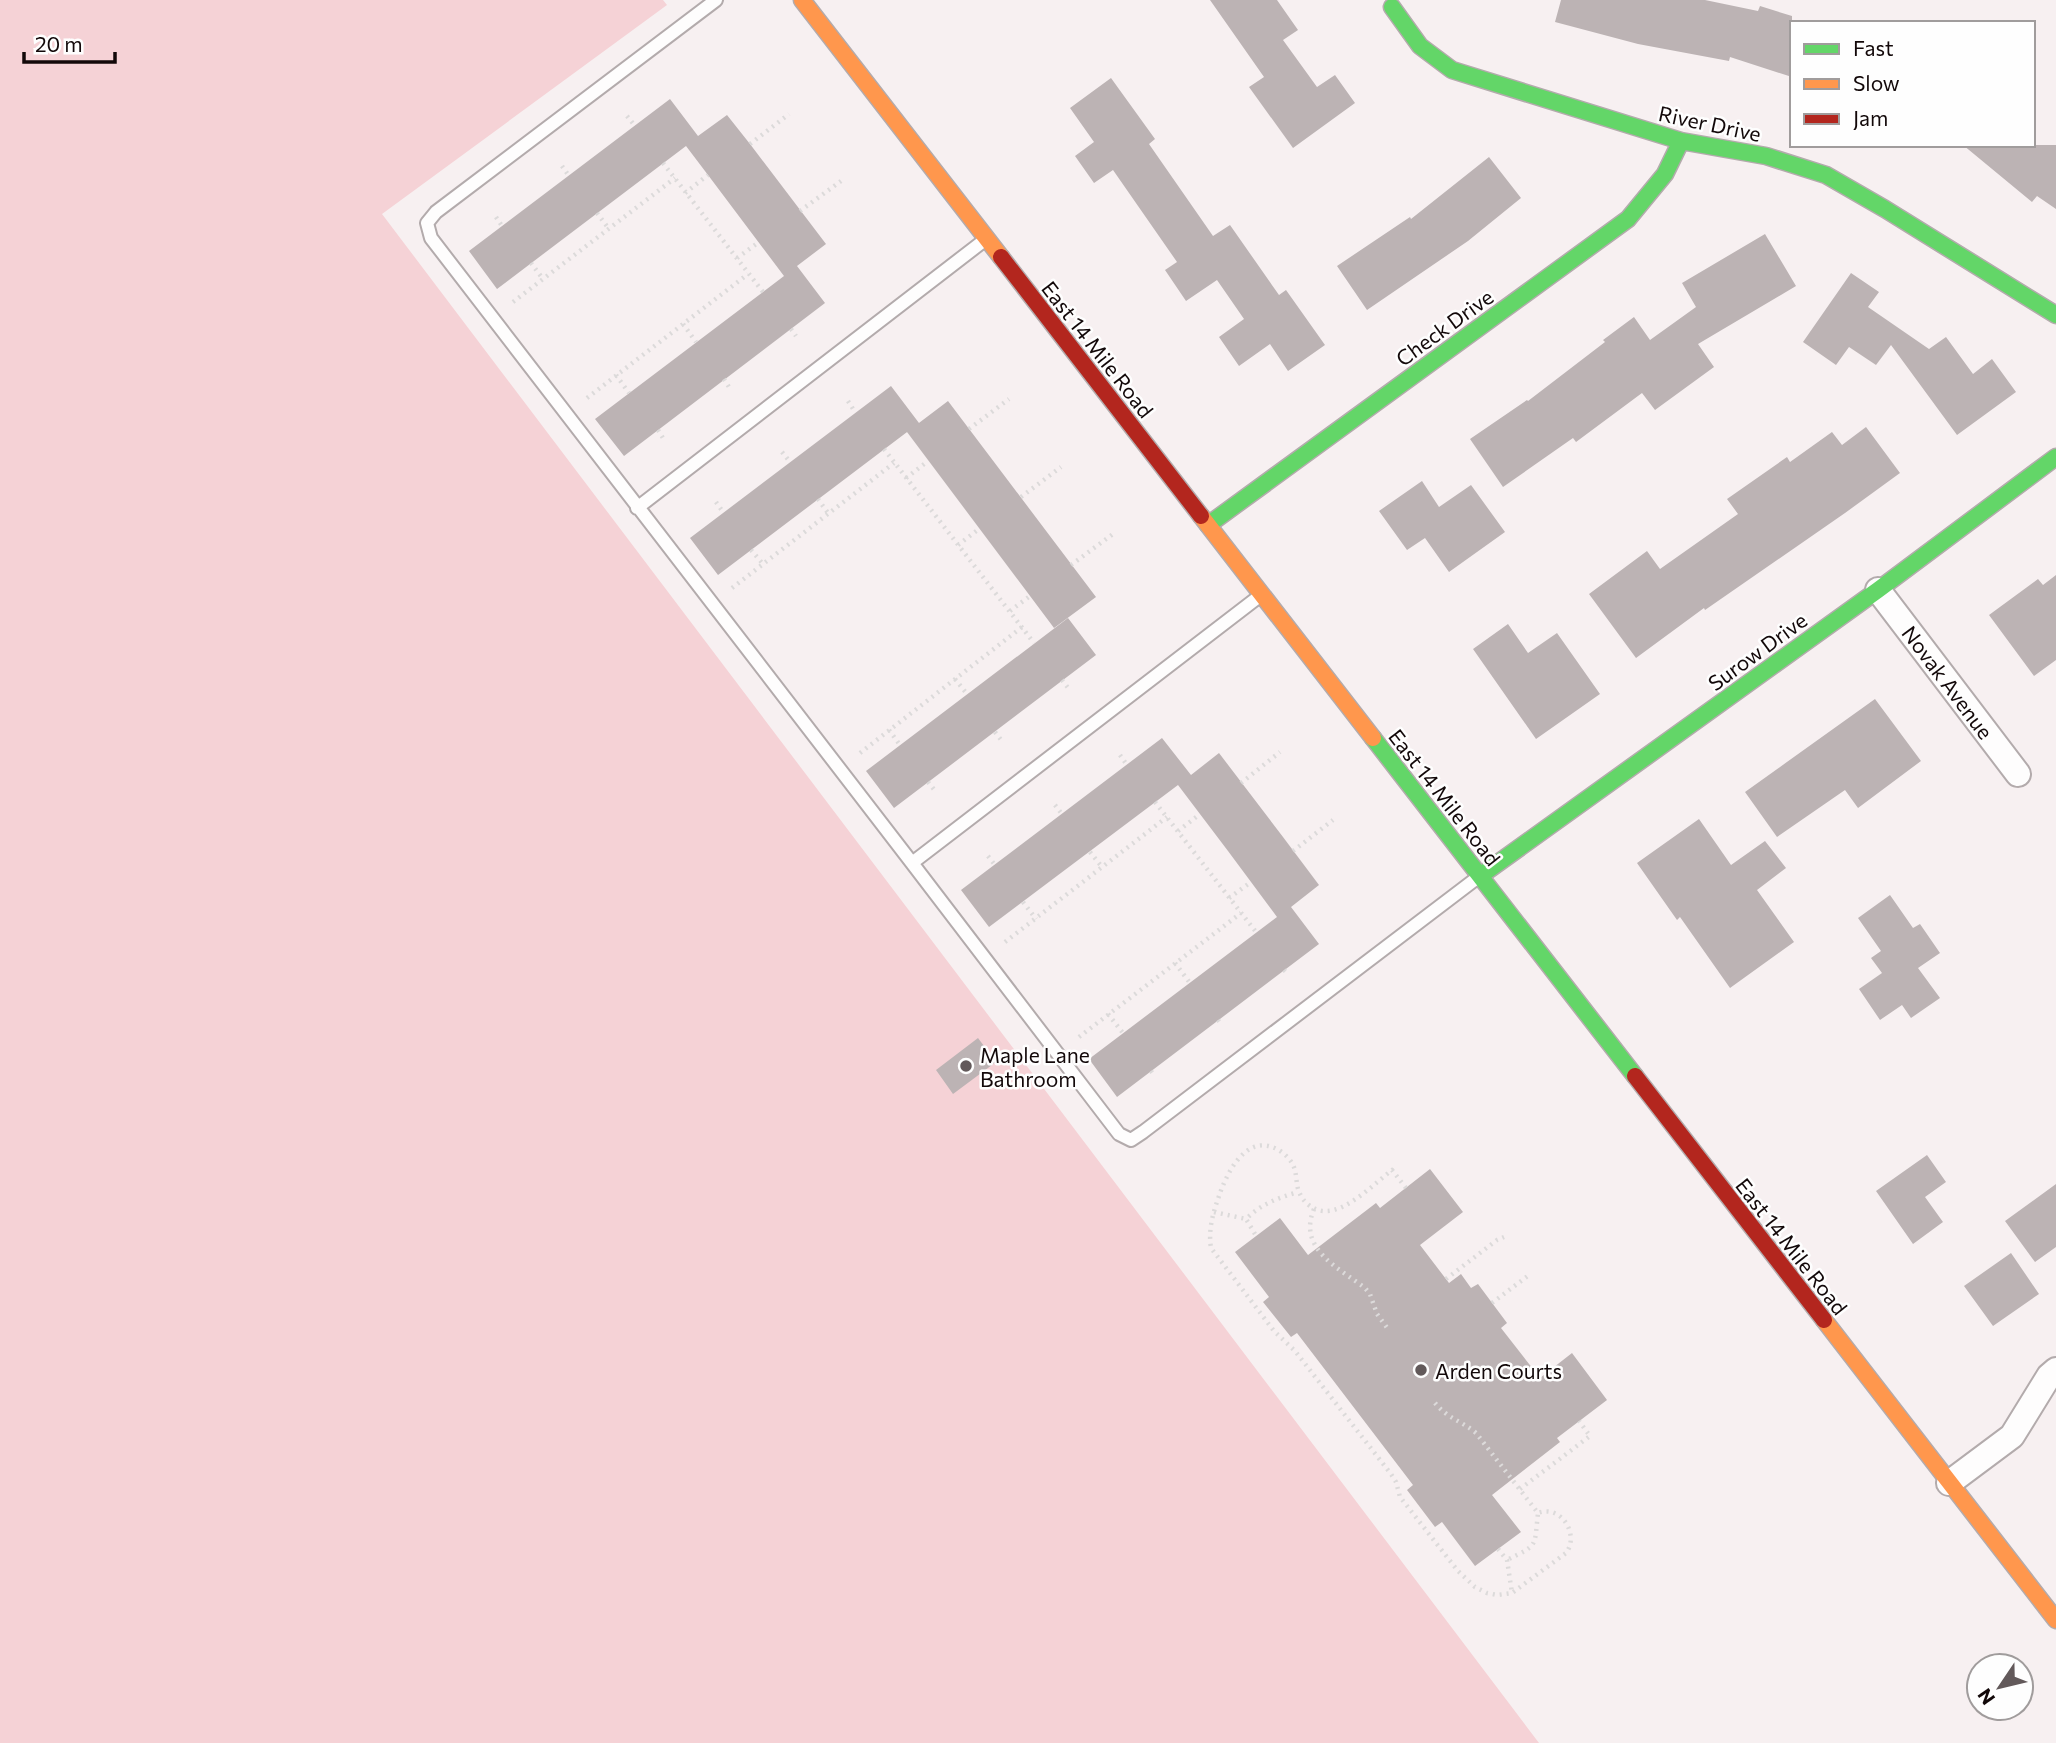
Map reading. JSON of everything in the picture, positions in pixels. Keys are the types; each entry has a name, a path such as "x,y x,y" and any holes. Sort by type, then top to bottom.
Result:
{"street":[{"name":"East 14 Mile Road","path":"802,0 2056,1620"},
{"name":"River Drive","path":"1392,7 1420,46 1452,70 1681,141 1766,156 1826,176 1885,209 2056,315"},
{"name":"Check Drive","path":"1208,525 1628,219 1665,176 1681,141"},
{"name":"Surow Drive","path":"1480,876 1878,590 2056,457"},
{"name":"Novak Avenue","path":"1878,590 2018,774"},
{"path":"1949,1483 2012,1436 2049,1376 2056,1370"}],"lane":[{"path":"716,0 436,212 427,223 430,238 1119,1134 1131,1140 1143,1132 1480,876"},
{"path":"638,508 986,239"},
{"path":"912,863 1261,595"}],"path":[{"path":"750,144 789,114"},
{"path":"627,116 635,126"},
{"path":"663,163 763,292"},
{"path":"562,166 569,176"},
{"path":"685,192 708,175"},
{"path":"513,302 675,178"},
{"path":"800,211 841,181"},
{"path":"597,213 609,229"},
{"path":"496,217 502,226"},
{"path":"737,258 759,242"},
{"path":"531,263 543,279"},
{"path":"587,398 748,274"},
{"path":"682,324 696,342"},
{"path":"791,329 796,336"},
{"path":"616,375 629,393"},
{"path":"724,379 729,387"},
{"path":"969,429 1009,399"},
{"path":"848,401 856,412"},
{"path":"658,430 663,438"},
{"path":"884,449 1034,643"},
{"path":"782,452 790,462"},
{"path":"906,478 928,461"},
{"path":"732,588 894,463"},
{"path":"1021,498 1061,467"},
{"path":"818,499 828,513"},
{"path":"716,502 723,512"},
{"path":"958,545 979,529"},
{"path":"1072,565 1113,534"},
{"path":"751,550 763,564"},
{"path":"1010,611 1030,596"},
{"path":"860,753 1022,627"},
{"path":"955,679 967,694"},
{"path":"1062,680 1069,689"},
{"path":"888,730 900,745"},
{"path":"995,732 1002,741"},
{"path":"1241,783 1280,752"},
{"path":"1120,755 1127,765"},
{"path":"928,782 936,792"},
{"path":"1156,802 1256,932"},
{"path":"1055,805 1062,814"},
{"path":"1178,831 1200,814"},
{"path":"1006,942 1167,817"},
{"path":"1293,851 1333,820"},
{"path":"1090,852 1102,868"},
{"path":"988,856 995,864"},
{"path":"1229,898 1251,882"},
{"path":"1023,902 1036,919"},
{"path":"1079,1037 1241,913"},
{"path":"1175,963 1190,983"},
{"path":"1108,1014 1123,1034"},
{"path":"1406,1188 1392,1170 1346,1205 1324,1212 1314,1209 1298,1192 1296,1171 1291,1162 1276,1148 1256,1145 1238,1158 1222,1188 1209,1237 1211,1248 1274,1332 1295,1351 1391,1474 1400,1497 1458,1571 1475,1587 1497,1595 1512,1593 1566,1553 1571,1547 1569,1529 1560,1515 1552,1510 1538,1513"},
{"path":"1247,1219 1265,1204 1298,1192"},
{"path":"1314,1209 1309,1231 1317,1250 1365,1288 1377,1314 1388,1329"},
{"path":"1214,1212 1247,1219 1255,1234"},
{"path":"1446,1279 1504,1237"},
{"path":"1492,1303 1530,1275"},
{"path":"1435,1403 1443,1413 1476,1433 1538,1513 1534,1543 1526,1551 1507,1560"},
{"path":"1520,1489 1590,1436 1579,1421"},
{"path":"1498,1549 1507,1560 1512,1593"}],"shaded area":[{"path":"0,0 663,0 667,5 382,214 1539,1743 0,1743"}],"building":[{"path":"1210,0 1277,0 1298,30 1283,40 1317,87 1335,75 1355,103 1293,148 1249,87 1264,77"},
{"path":"1561,0 1705,0 1758,11 1760,6 1792,16 1790,76 1730,57 1729,61 1638,44 1555,22"},
{"path":"1111,78 1155,139 1149,144 1213,236 1230,225 1279,295 1286,290 1325,345 1288,371 1270,344 1239,366 1219,337 1244,319 1217,280 1186,301 1165,270 1177,262 1113,170 1094,183 1075,156 1094,142 1070,108"},
{"path":"670,99 698,136 727,115 826,244 797,266 825,303 624,456 595,419 784,276 708,175 686,146 497,289 469,251"},
{"path":"2056,145 2056,209 2037,196 2032,202 1965,147"},
{"path":"1489,157 1521,198 1468,241 1367,310 1337,266 1410,217 1411,219"},
{"path":"1765,234 1796,286 1698,344 1714,367 1655,410 1642,393 1576,442 1573,438 1503,487 1470,439 1528,401 1634,317 1650,340 1696,307 1682,283"},
{"path":"1851,273 1879,292 1868,307 1929,349 1946,337 1973,374 1992,359 2016,392 1957,435 1891,345 1876,365 1849,347 1836,365 1803,342"},
{"path":"891,386 919,423 718,575 690,538"},
{"path":"948,401 1096,597 1054,628 907,432"},
{"path":"1866,427 1900,473 1636,658 1589,594 1647,551 1660,569 1738,514 1727,499 1787,457 1790,462 1832,432 1842,445"},
{"path":"1422,481 1439,507 1471,485 1505,532 1449,572 1425,538 1407,550 1379,511"},
{"path":"2056,575 2056,660 2034,676 1989,615 2038,579 2043,585"},
{"path":"1068,618 1096,655 894,808 866,771"},
{"path":"1508,624 1528,653 1557,633 1600,694 1536,739 1473,649"},
{"path":"1875,699 1921,761 1858,808 1845,790 1777,837 1745,792"},
{"path":"1162,738 1191,775 1219,753 1319,885 1291,907 1319,944 1117,1097 1089,1059 1277,917 1228,851 1178,785 989,927 961,890"},
{"path":"1699,819 1731,865 1765,841 1786,868 1757,890 1794,942 1730,988 1680,917 1677,920 1637,863"},
{"path":"1890,895 1913,928 1920,924 1940,953 1918,968 1940,998 1911,1018 1902,1005 1880,1020 1859,989 1882,973 1871,958 1881,951 1858,918"},
{"name":"Maple Lane Bathroom","path":"978,1038 996,1062 953,1094 936,1070"},
{"path":"1927,1155 1946,1182 1925,1197 1943,1222 1913,1244 1876,1191"},
{"name":"Arden Courts","path":"1430,1169 1463,1212 1420,1245 1449,1283 1461,1274 1471,1288 1478,1284 1507,1323 1501,1328 1540,1378 1572,1353 1607,1400 1557,1438 1560,1442 1492,1495 1521,1532 1475,1566 1442,1522 1435,1527 1407,1490 1413,1485 1297,1333 1291,1337 1263,1302 1269,1297 1235,1252 1280,1218 1308,1255 1376,1203 1380,1208"},
{"path":"2056,1184 2056,1247 2035,1262 2005,1221"},
{"path":"2011,1253 2039,1294 1993,1326 1964,1286"}],"traffic: fast":[{"path":"1392,7 1420,46 1452,70 1681,141 1766,156 1826,175 2056,315"},
{"path":"1208,525 1628,219 1665,174 1681,141"},
{"path":"1480,876 1878,590 2056,457"},
{"path":"1373,738 1635,1076"}],"traffic: slow":[{"path":"802,0 1001,257"},
{"path":"1201,516 1373,738"},
{"path":"1824,1320 2056,1620"}],"traffic: jam":[{"path":"1001,257 1201,516"},
{"path":"1635,1076 1824,1320"}],"place":[{"name":"Maple Lane Bathroom","path":"966,1066"},
{"name":"Arden Courts","path":"1421,1370"}]}
